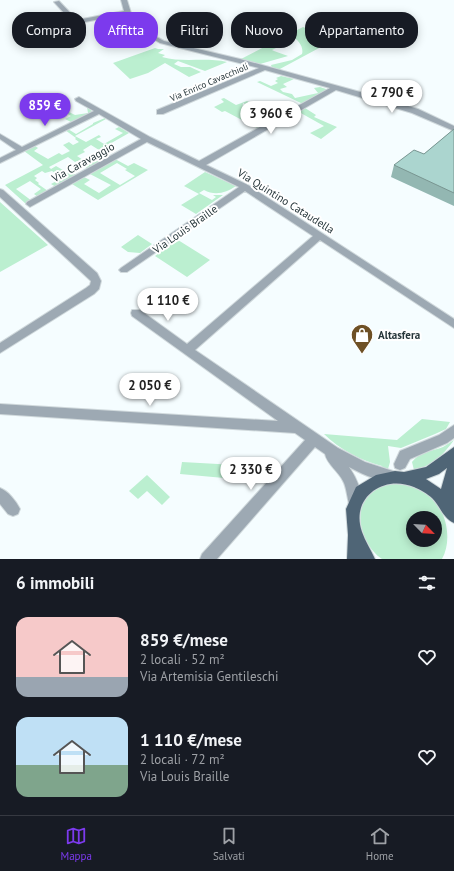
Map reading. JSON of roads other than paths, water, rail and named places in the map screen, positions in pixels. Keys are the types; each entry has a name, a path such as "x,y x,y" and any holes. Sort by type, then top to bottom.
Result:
{"main road":[{"path":"354,559 352,512 360,492 369,484 398,472 421,476 435,470 454,454"},
{"path":"451,511 448,485 454,466"},
{"path":"398,472 428,486 439,495 451,511"},
{"path":"354,534 360,548 368,559"}],"street":[{"path":"124,0 124,5 127,12"},
{"path":"57,2 78,24 94,20"},
{"path":"158,40 415,111 454,129"},
{"name":"Via Enrico Cavacchioli","path":"160,112 264,68"},
{"path":"198,165 335,88"},
{"name":"Via Quintino Cataudella","path":"79,99 147,139 245,187 454,324"},
{"path":"0,161 99,111"},
{"path":"0,136 22,150"},
{"name":"Via Caravaggio","path":"30,204 147,139"},
{"name":"Via Louis Braille","path":"124,270 245,187"},
{"path":"0,192 93,276 96,283 90,291 0,349"},
{"path":"187,350 319,236"},
{"path":"136,313 326,449 363,469 375,473 398,472 405,455 443,439 454,431"},
{"path":"0,409 298,428"},
{"path":"207,559 313,440"},
{"path":"326,449 350,479 355,502"},
{"path":"0,494 13,509"}],"place":[{"name":"Altasfera","path":"362,354"}]}
